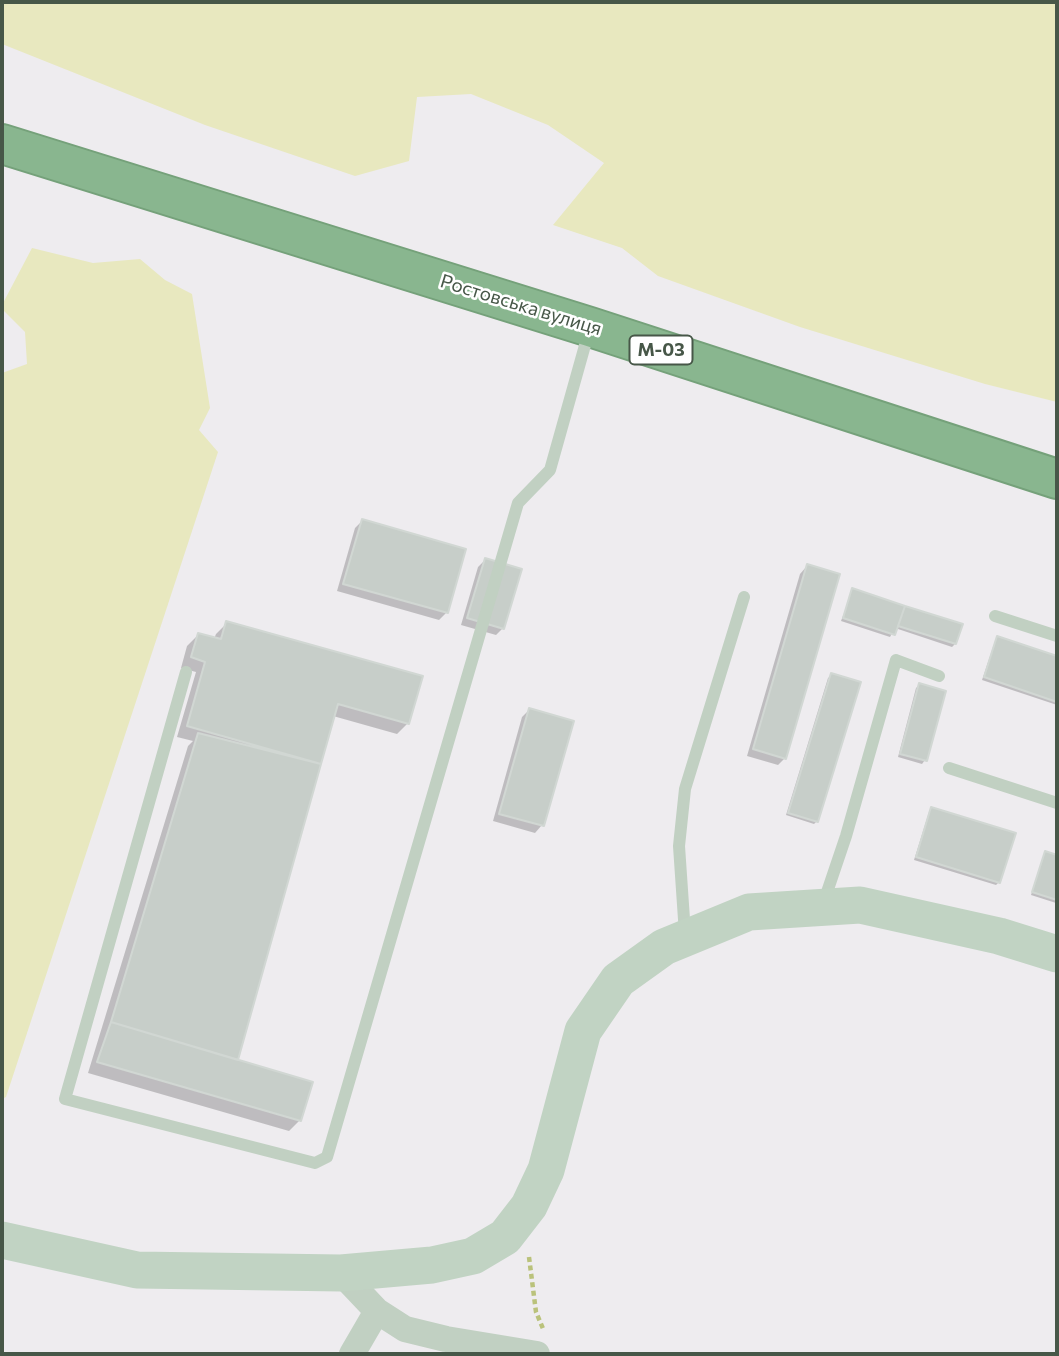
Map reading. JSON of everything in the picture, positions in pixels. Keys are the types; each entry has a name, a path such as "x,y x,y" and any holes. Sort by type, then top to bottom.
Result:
{"highway":[{"name":"Ростовська вулиця","path":"2,145 590,327 1057,478"}],"main road":[{"path":"2,1240 137,1270 341,1273 432,1265 473,1256 505,1237 529,1206 546,1170 583,1031 618,980 664,947 749,912 860,905 999,936 1057,954"}],"street":[{"path":"341,1273 377,1311 405,1329 446,1339 541,1344"},
{"path":"352,1354 377,1311"}],"lane":[{"path":"186,672 65,1099 315,1163 327,1157 518,503 550,470 590,327"},
{"path":"686,938 679,846 685,789 744,597"},
{"path":"995,616 1057,636"},
{"path":"822,907 846,836 896,660 939,676"},
{"path":"949,768 1057,803"}],"path":[{"path":"528,1253 541,1344"}],"green space":[{"path":"2,2 1057,2 1057,402 985,384 800,327 658,276 622,248 553,225 604,163 548,125 471,94 417,97 409,161 355,176 205,125 2,44"},
{"path":"32,248 93,263 140,259 165,280 192,294 210,408 199,430 218,452 6,1097 2,1099 2,373 27,364 25,332 2,309 2,305"}],"building":[{"path":"362,519 466,549 448,613 343,584"},
{"path":"485,558 522,569 504,629 467,618"},
{"path":"807,564 840,574 786,759 753,749"},
{"path":"852,588 905,606 895,635 843,618"},
{"path":"905,606 963,624 956,644 898,626"},
{"path":"226,621 423,676 409,724 338,704 321,764 187,726 205,662 191,657 198,633 221,639"},
{"path":"997,636 1057,656 1057,702 984,677"},
{"path":"831,673 861,682 818,822 788,813"},
{"path":"919,683 946,691 927,761 900,754"},
{"path":"529,708 574,721 544,826 499,814"},
{"path":"198,733 321,764 238,1060 111,1022"},
{"path":"931,807 1016,833 1000,883 916,857"},
{"path":"1045,851 1057,855 1057,900 1032,892"},
{"path":"111,1022 313,1082 301,1121 97,1062"}]}
